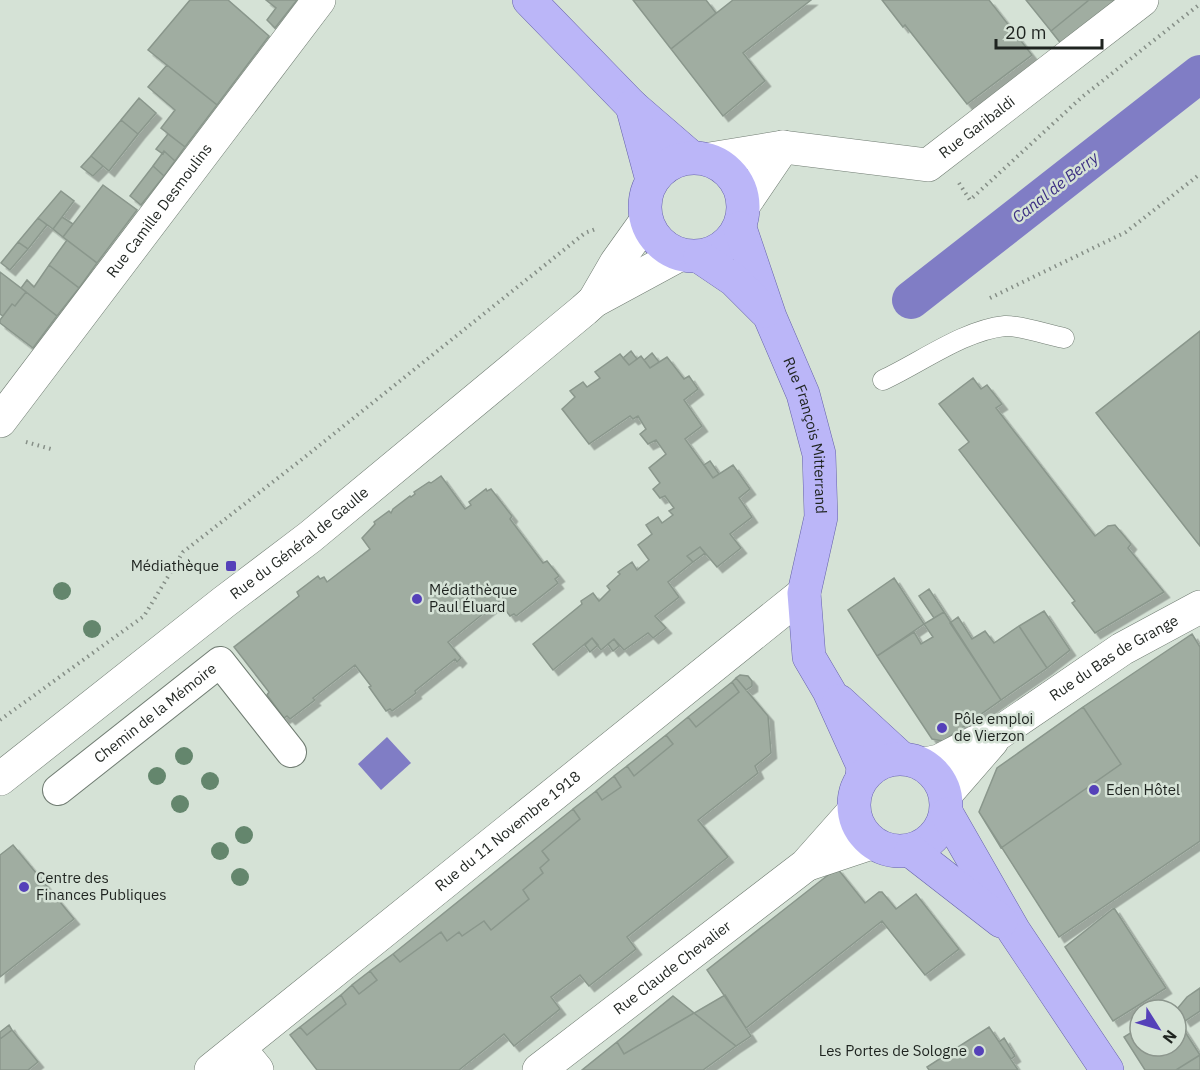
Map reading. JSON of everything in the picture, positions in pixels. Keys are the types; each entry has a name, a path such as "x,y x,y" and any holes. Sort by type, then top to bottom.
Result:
{"main road":[{"path":"530,0 632,106 701,158 734,176 742,215 724,248 689,256 658,242 646,220 645,200 652,180 669,164 701,158"},
{"path":"632,106 652,180"},
{"name":"Rue François Mitterrand","path":"742,215 770,317 803,394 819,454 821,517 804,593 809,657 829,691"},
{"name":"Rue François Mitterrand","path":"689,256 734,280 770,317"},
{"path":"829,691 913,761 938,777 947,804 1014,931 1107,1070"},
{"path":"829,691 862,766 862,777 855,793 853,812 859,828 871,843 891,852 911,851 927,843 940,830 947,804"},
{"path":"862,777 881,762 913,761"},
{"path":"911,851 1014,931"}],"street":[{"name":"Rue Camille Desmoulins","path":"0,421 319,0"},
{"name":"Rue Garibaldi","path":"701,158 783,147 928,165 1142,0"},
{"path":"742,215 783,147"},
{"name":"Rue du Général de Gaulle","path":"594,301 646,220"},
{"name":"Rue du Général de Gaulle","path":"0,779 310,537 594,301 689,256"},
{"name":"Rue du 11 Novembre 1918","path":"212,1070 248,1059 804,593"},
{"name":"Rue du Bas de Grange","path":"913,761 939,761 999,733 1122,649 1200,606"},
{"name":"Chemin de la Mémoire","path":"58,790 220,662 291,752"},
{"name":"Rue du Bas de Grange","path":"947,804 999,733"},
{"name":"Rue Claude Chevalier","path":"539,1070 806,865 853,812"},
{"name":"Rue Claude Chevalier","path":"806,865 871,843"}],"lane":[{"path":"883,380 970,334 1007,326 1064,338"}],"path":[{"path":"940,155 970,200 1082,97 1200,4"},
{"path":"989,299 1126,232 1200,174"},
{"path":"0,720 144,616 183,552 302,460 585,233"}],"shaded area":[{"path":"387,737 411,763 381,790 358,764"}],"building":[{"path":"190,0 228,0 269,36 217,105 148,50"},
{"path":"266,0 297,0 275,28 267,20 276,8"},
{"path":"633,0 706,0 716,13 671,49"},
{"path":"733,0 811,0 743,53 765,81 723,116 671,49"},
{"path":"882,0 989,0 1032,55 967,104 905,25 903,27"},
{"path":"1026,0 1089,0 1051,31"},
{"path":"1089,0 1121,0 1062,45 1051,31"},
{"path":"167,65 217,105 185,147 161,128 175,110 148,87"},
{"path":"139,98 156,113 138,134 121,120"},
{"path":"121,120 138,134 109,171 91,156"},
{"path":"168,134 185,147 175,161 164,151 163,154 156,149"},
{"path":"164,151 175,161 164,176 153,166"},
{"path":"91,156 103,166 93,176 81,167"},
{"path":"153,166 164,176 141,205 130,196"},
{"path":"103,185 137,210 97,263 63,237"},
{"path":"61,191 74,201 53,229 38,218"},
{"path":"62,217 73,224 63,237 53,229"},
{"path":"38,218 47,225 28,249 18,242"},
{"path":"67,240 97,263 79,288 49,265"},
{"path":"18,242 28,249 10,270 1,263"},
{"path":"49,265 79,288 57,316 21,288 27,280 34,287"},
{"path":"0,272 26,292 15,306 12,304 3,316 0,314"},
{"path":"26,292 57,316 33,348 0,323 12,304 15,306"},
{"path":"1200,331 1200,546 1096,413"},
{"path":"631,351 637,359 629,365 623,358"},
{"path":"652,353 659,362 650,368 644,360"},
{"path":"620,354 629,365 641,356 650,368 667,357 684,379 689,376 698,389 684,400 702,426 685,439 713,478 733,465 750,489 739,498 752,517 730,534 741,548 717,567 700,547 687,556 693,562 668,582 679,597 655,616 666,628 653,638 648,633 624,650 614,639 601,650 592,638 553,670 533,644 593,593 599,601 610,590 607,586 620,574 618,572 632,562 637,570 649,560 638,545 652,534 646,525 658,517 662,523 673,515 669,511 674,508 665,496 660,498 653,489 660,483 649,468 666,454 656,440 648,444 640,434 646,429 638,416 633,419 630,416 589,444 562,409 575,397 570,391 583,382 587,387 600,378 595,372"},
{"path":"973,378 981,389 987,385 1002,404 996,408 1095,536 1108,526 1115,525 1131,544 1128,548 1164,592 1095,633 1072,603 1075,601 959,450 969,442 939,404"},
{"path":"710,461 719,474 713,478 704,465"},
{"name":"Médiathèque Paul Éluard","path":"441,476 465,509 471,505 469,502 486,489 487,491 491,489 543,563 547,561 559,576 555,579 558,583 516,616 514,614 510,616 499,601 448,642 461,658 457,662 455,659 392,711 390,709 386,711 355,665 290,719 287,716 284,718 267,695 269,692 234,647 299,596 297,592 318,576 320,579 324,577 327,582 370,549 362,538 375,524 374,522 389,511 391,513 393,509 415,494 414,492"},
{"path":"700,547 705,553 693,562 687,556"},
{"path":"894,578 924,624 877,656 848,610"},
{"path":"929,589 944,612 934,618 919,596"},
{"path":"1044,611 1070,650 1047,668 1019,626"},
{"path":"944,612 1001,700 943,741 932,739 877,656 914,632 921,644 933,637 924,624"},
{"path":"958,617 972,639 985,631 994,643 1019,626 1047,668 1001,700 950,623"},
{"name":"Eden Hôtel","path":"1192,634 1200,647 1200,841 1059,937 979,812 997,768"},
{"path":"592,638 598,645 590,652 585,645"},
{"path":"614,639 619,646 613,651 608,644"},
{"path":"740,675 748,676 752,681 752,686 746,690 736,678"},
{"path":"736,678 768,716 771,753 755,766 758,773 698,820 728,857 627,937 636,949 589,986 580,975 551,997 560,1009 514,1046 504,1034 459,1070 317,1070 290,1035 300,1027 307,1035 346,1004 341,995 352,985 359,994 377,980 370,971 393,954 400,962 441,932 447,941 459,932 462,936 484,921 491,930 529,899 523,890 543,873 540,868 549,860 542,851 580,819 573,809 596,791 602,800 621,787 614,776 627,766 634,776 673,744 666,735 688,717 696,727 739,692 732,682"},
{"path":"732,682 739,692 696,727 688,717"},
{"path":"1083,707 1121,764 1001,848 979,812 997,768"},
{"path":"666,735 673,744 634,776 627,766"},
{"path":"614,776 621,787 602,800 596,791"},
{"path":"573,809 580,819 542,851 549,860 540,868 543,873 523,890 529,899 491,930 484,921 462,936 459,932 447,941 441,932 400,962 393,954"},
{"name":"Centre des Finances Publiques","path":"13,845 74,919 0,977 0,855"},
{"path":"837,868 865,903 882,892 896,909 916,894 959,949 925,975 882,921 746,1028 707,970"},
{"path":"1114,908 1166,988 1150,998 1128,998 1128,1012 1113,1021 1065,947"},
{"path":"370,971 377,980 359,994 352,985"},
{"path":"1200,988 1200,1011 1188,1019 1188,998"},
{"path":"341,995 346,1004 307,1035 300,1027"},
{"path":"725,995 751,1036 736,1046 694,1013"},
{"path":"673,996 694,1013 624,1054 617,1042"},
{"path":"694,1013 736,1046 703,1070 582,1070 617,1042 624,1054"},
{"path":"9,1025 12,1030 0,1039 0,1032"},
{"name":"Les Portes de Sologne","path":"989,1027 1018,1070 929,1070 927,1067"},
{"path":"12,1030 38,1062 28,1070 0,1070 0,1039"},
{"path":"1188,1036 1200,1055 1176,1070 1145,1070 1137,1058 1188,1058"},
{"path":"1004,1038 1015,1056 1011,1059 999,1042"},
{"path":"1200,1055 1200,1070 1176,1070"}],"waterway":[{"name":"Canal de Berry","path":"911,300 1200,74"}],"place":[{"name":"Médiathèque","path":"231,566"},
{"name":"Médiathèque Paul Éluard","path":"417,599"},
{"name":"Pôle emploi de Vierzon","path":"942,728"},
{"name":"Eden Hôtel","path":"1094,790"},
{"name":"Centre des Finances Publiques","path":"24,887"},
{"name":"Les Portes de Sologne","path":"979,1051"}]}
